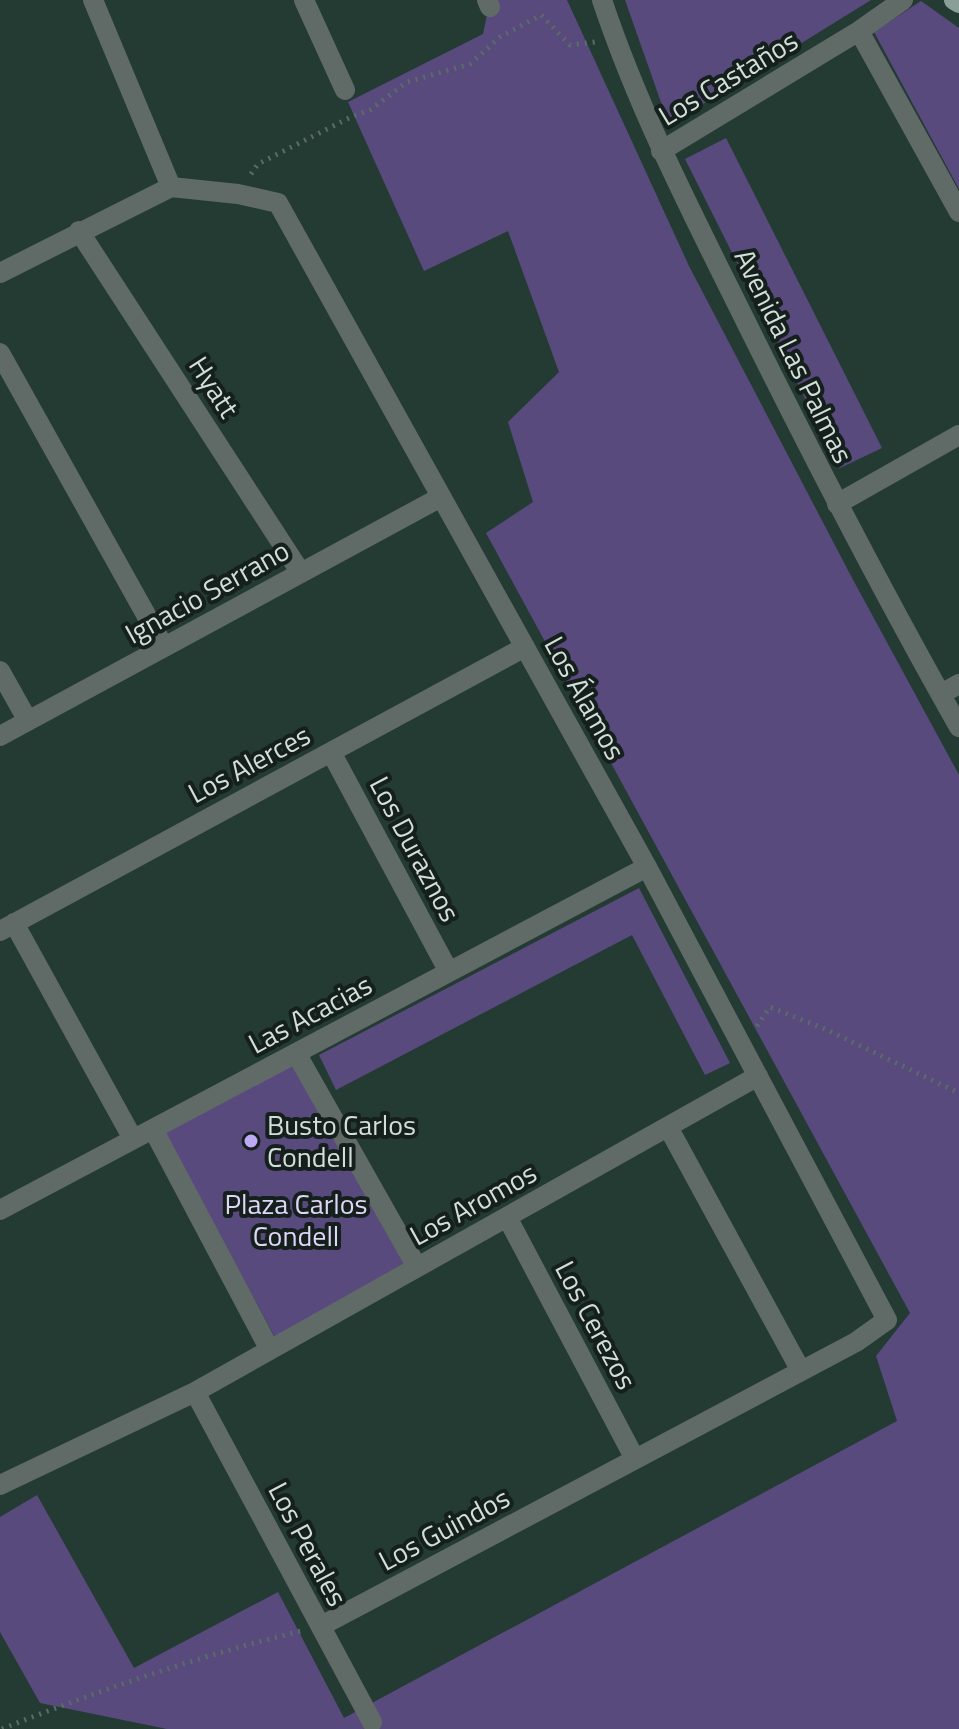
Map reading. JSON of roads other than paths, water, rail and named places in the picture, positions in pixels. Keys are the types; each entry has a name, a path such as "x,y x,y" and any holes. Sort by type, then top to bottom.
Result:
{"main road":[{"path":"954,0 959,3"}],"street":[{"path":"0,273 171,187 93,0"},
{"path":"304,0 345,90"},
{"name":"Avenida Las Palmas","path":"602,0 661,151 837,504 959,727"},
{"name":"Los Castaños","path":"661,151 859,31 903,0"},
{"path":"859,31 958,209"},
{"name":"Los Álamos","path":"171,187 238,194 278,203 647,867 887,1320"},
{"name":"Hyatt","path":"79,231 301,573"},
{"path":"0,353 164,647"},
{"path":"837,504 959,435"},
{"name":"Ignacio Serrano","path":"0,736 441,497"},
{"name":"Los Alerces","path":"7,927 525,647"},
{"path":"0,671 28,721"},
{"path":"941,694 959,684"},
{"name":"Los Duraznos","path":"331,752 449,972"},
{"name":"Las Acacias","path":"0,1210 647,867"},
{"path":"7,927 133,1139"},
{"path":"296,1053 417,1267"},
{"name":"Los Aromos","path":"0,1485 195,1392 758,1076"},
{"path":"668,1127 801,1371"},
{"path":"153,1129 270,1350"},
{"name":"Los Cerezos","path":"507,1217 635,1459"},
{"name":"Los Guindos","path":"321,1626 856,1342 887,1320"},
{"name":"Los Perales","path":"195,1392 372,1722"}],"place":[{"name":"Busto Carlos Condell","path":"251,1141"}],"park label":[{"name":"Plaza Carlos Condell","path":"296,1220"}]}
